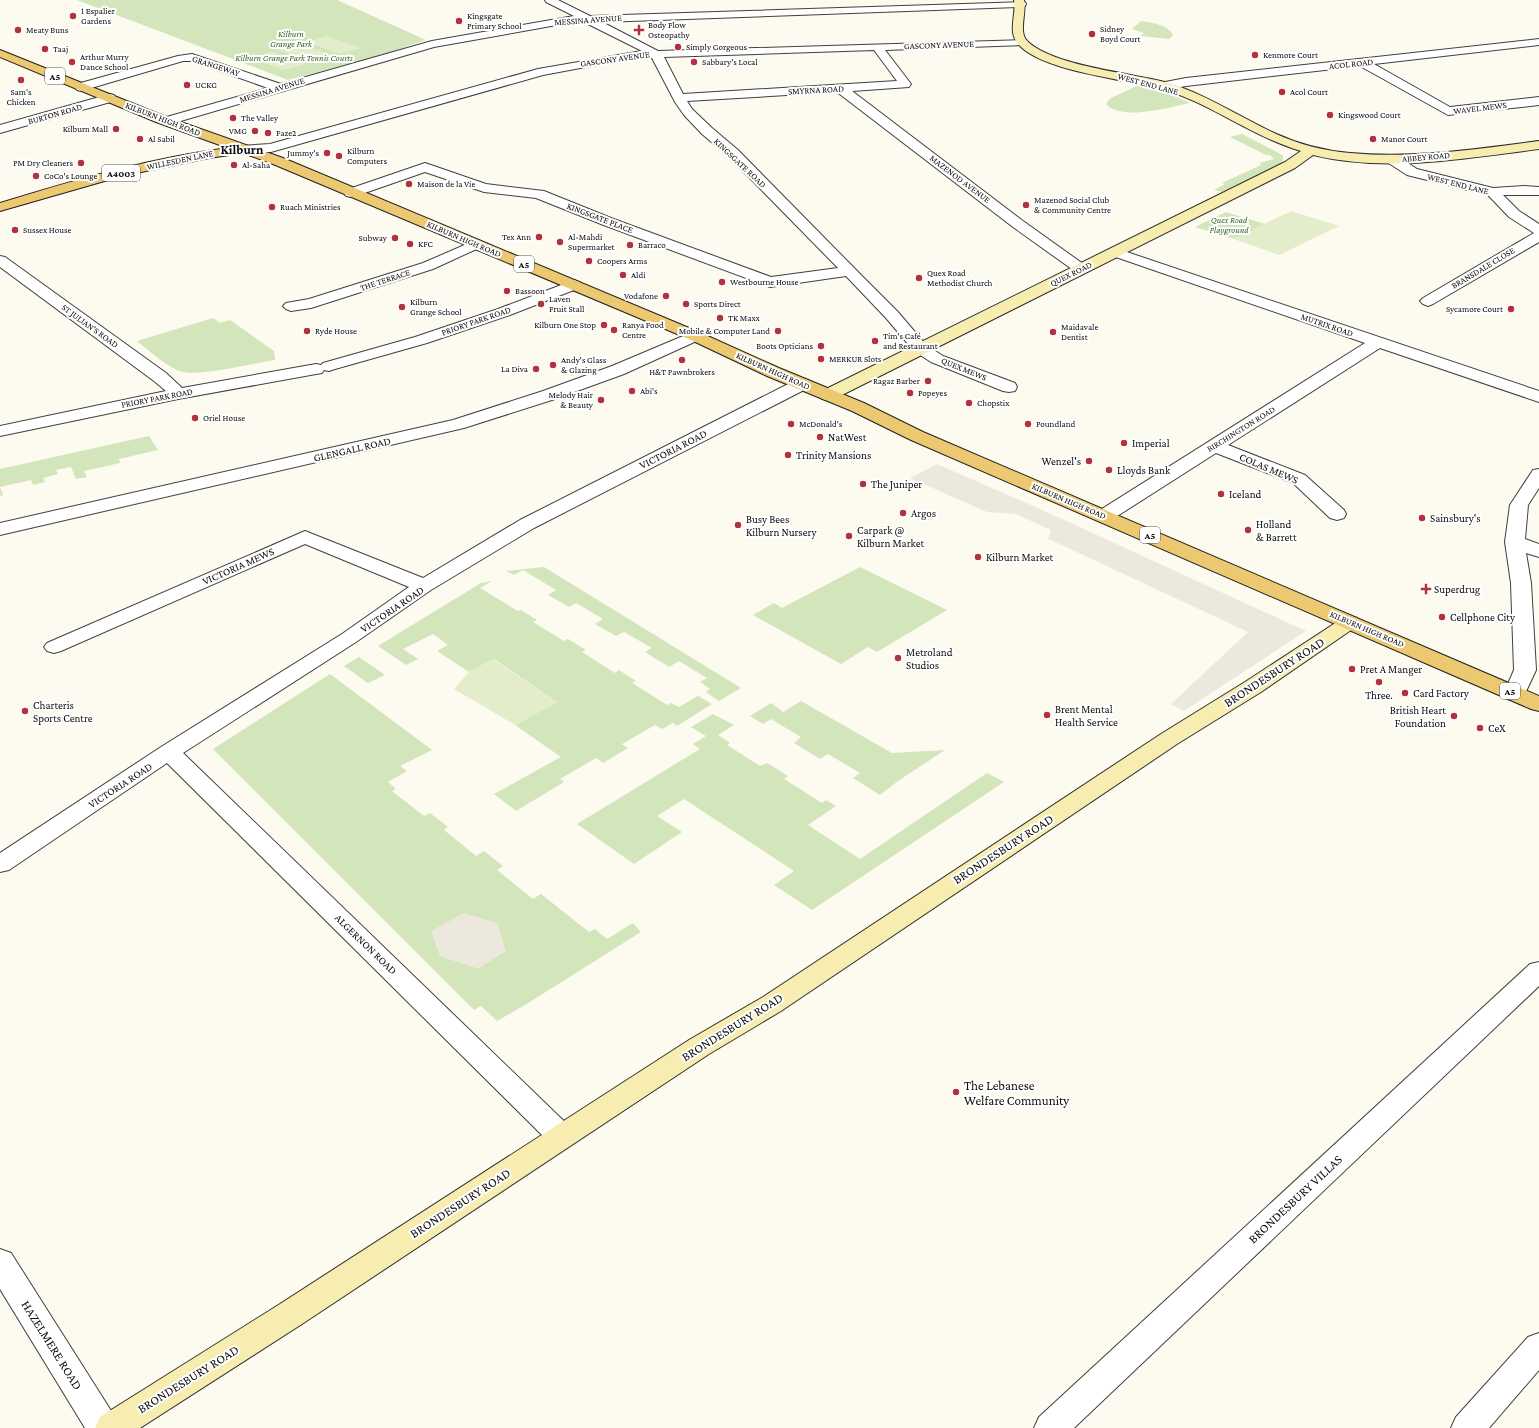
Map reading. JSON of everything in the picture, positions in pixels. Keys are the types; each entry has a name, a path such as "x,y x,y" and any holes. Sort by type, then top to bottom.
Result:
{"main road":[{"path":"1020,2 1017,29 1022,42"},
{"name":"WEST END LANE","path":"1022,42 1035,52 1055,60 1164,86 1199,100 1279,140 1312,150"},
{"name":"KILBURN HIGH ROAD","path":"0,53 167,121 278,162 695,336 773,372 881,417 917,436 1539,704"},
{"name":"ABBEY ROAD","path":"1312,150 1358,157 1392,159 1427,157 1539,145"},
{"name":"WILLESDEN LANE","path":"0,207 128,171 212,153 244,149"},
{"name":"QUEX ROAD","path":"828,395 1290,165 1312,150"},
{"name":"BRONDESBURY ROAD","path":"112,1428 291,1314 699,1047 772,1004 1130,765 1253,687 1350,622"}],"street":[{"path":"550,0 656,54"},
{"name":"MESSINA AVENUE","path":"167,121 432,44 568,20 586,18 1020,2"},
{"name":"GASCONY AVENUE","path":"244,149 271,148 542,72 616,58 656,54 1022,42"},
{"name":"ACOL ROAD","path":"1164,86 1186,82 1539,42"},
{"name":"SMYRNA ROAD","path":"680,98 905,84 877,47"},
{"name":"KINGSGATE ROAD","path":"656,54 688,112 706,131 733,153 850,271 892,315 920,348"},
{"name":"GRANGEWAY","path":"81,87 182,58 192,57 281,88"},
{"name":"WAVEL MEWS","path":"1362,62 1448,111 1539,101"},
{"name":"MAZENOD AVENUE","path":"840,88 1012,219 1081,269"},
{"name":"BURTON ROAD","path":"0,129 110,98"},
{"name":"WEST END LANE","path":"1392,159 1412,172 1494,192 1512,213 1539,230"},
{"name":"KINGSGATE PLACE","path":"351,193 425,167 484,188 540,194 606,221 770,282 850,271"},
{"path":"1494,192 1524,190 1539,191"},
{"name":"BRANSDALE CLOSE","path":"1428,301 1539,236"},
{"name":"THE TERRACE","path":"291,306 311,303 428,266 476,244"},
{"name":"MUTRIX ROAD","path":"1114,252 1539,397"},
{"name":"ST JULIAN'S ROAD","path":"0,260 160,377 178,394"},
{"name":"PRIORY PARK ROAD","path":"0,431 178,394 322,367 428,338 504,312 574,285"},
{"name":"GLENGALL ROAD","path":"0,529 458,424 549,395 618,370 695,336"},
{"name":"BIRCHINGTON ROAD","path":"1104,516 1378,342"},
{"name":"QUEX MEWS","path":"920,348 937,359 1009,387"},
{"name":"VICTORIA ROAD","path":"0,864 169,752 349,638 424,586 527,524 802,384"},
{"name":"COLAS MEWS","path":"1214,446 1299,479 1337,514"},
{"path":"1515,693 1525,670 1520,583 1515,542 1519,505 1539,474"},
{"name":"VICTORIA MEWS","path":"54,647 305,537 424,586"},
{"path":"1515,542 1539,551"},
{"name":"ALGERNON ROAD","path":"169,752 561,1136"},
{"name":"BRONDESBURY VILLAS","path":"1051,1428 1539,971"},
{"name":"HAZELMERE ROAD","path":"0,1262 103,1428"},
{"path":"1468,1428 1539,1347"}],"green space":[{"name":"Kilburn Grange Park","path":"77,0 337,0 426,40 382,55 288,80"},
{"path":"1141,21 1163,26 1173,35 1170,39 1140,36 1144,33 1132,29"},
{"path":"327,36 361,48 340,54 307,42"},
{"path":"300,44 334,56 313,62 279,50"},
{"path":"272,52 306,64 284,70 251,58"},
{"path":"1139,85 1158,89 1190,103 1147,112 1124,112 1115,110 1107,105 1107,102 1111,98"},
{"path":"1242,134 1279,153 1283,156 1283,160 1280,164 1222,192 1214,190 1225,184 1222,183 1261,165 1260,163 1274,159 1270,155 1266,155 1230,137"},
{"path":"1291,211 1339,226 1279,255 1234,239"},
{"name":"Quex Road Playground","path":"1226,212 1265,224 1234,239 1195,227"},
{"path":"213,318 220,323 230,320 274,351 275,360 214,371 191,373 183,372 165,363 137,341"},
{"path":"149,436 158,450 119,459 120,463 84,471 87,477 76,479 71,467 56,470 58,474 43,478 45,482 33,485 31,480 0,487 0,469"},
{"path":"0,487 3,495 0,496"},
{"path":"544,567 741,688 719,701 706,692 710,689 700,682 707,678 679,661 669,667 645,652 652,648 624,632 616,636 595,624 603,619 576,603 569,607 548,595 556,590 523,570 514,575 506,571"},
{"path":"860,567 947,610 877,652 868,647 841,664 753,615 774,603 782,608"},
{"path":"492,581 480,588 518,611 521,610 537,620 533,622 564,641 568,639 586,650 582,652 615,673 619,670 636,681 632,683 667,705 671,703 679,707 698,696 712,704 677,726 673,723 662,729 655,725 622,744 628,748 603,763 596,758 560,779 564,782 516,811 494,794 561,757 515,725 557,702 494,659 469,672 437,651 448,645 433,634 403,649 418,659 406,665 378,646 481,583"},
{"path":"359,657 385,675 368,683 344,666"},
{"path":"493,659 557,702 515,725 454,689 469,672"},
{"path":"330,674 432,750 400,766 407,771 388,782 396,789 392,791 424,816 430,813 448,827 444,830 476,856 484,851 503,866 497,870 533,899 541,894 589,932 595,929 607,939 633,923 641,932 497,1021 481,1006 474,1010 213,749","holes":["497,923 505,951 478,968 440,956"]},
{"path":"801,701 892,753 945,750 898,781 880,795 853,778 860,773 828,754 820,759 794,743 801,737 771,719 763,724 750,716 771,703 783,712"},
{"path":"713,714 734,725 718,735 730,743 727,745 760,766 767,763 788,776 784,779 822,803 826,800 836,806 808,825 860,859 987,773 1004,782 812,910 774,885 794,871 684,799 657,816 682,832 634,864 577,824 700,749 693,744 706,736 691,727"}],"shaded area":[{"path":"937,464 1049,513 1306,631 1184,711 1171,704 1248,632 1048,539 1051,530 1016,514 987,512 910,478"},
{"path":"464,913 497,923 506,951 479,968 440,956 431,931"}],"place":[{"name":"1 Espalier Gardens","path":"73,16"},
{"name":"Kingsgate Primary School","path":"459,21"},
{"name":"Meaty Buns","path":"18,30"},
{"name":"Body Flow Osteopathy","path":"639,30"},
{"name":"Sidney Boyd Court","path":"1092,34"},
{"name":"Simply Gorgeous","path":"678,47"},
{"name":"Taaj","path":"45,49"},
{"name":"Kenmore Court","path":"1255,55"},
{"name":"Arthur Murry Dance School","path":"72,62"},
{"name":"Sabbary's Local","path":"694,62"},
{"name":"Sam's Chicken","path":"21,80"},
{"name":"UCKG","path":"187,85"},
{"name":"Acol Court","path":"1282,92"},
{"name":"Kingswood Court","path":"1330,115"},
{"name":"The Valley","path":"233,118"},
{"name":"Kilburn Mall","path":"116,129"},
{"name":"VMG","path":"255,131"},
{"name":"Faze2","path":"268,133"},
{"name":"Al Sabil","path":"140,139"},
{"name":"Manor Court","path":"1373,139"},
{"name":"Jummy's","path":"327,153"},
{"name":"Kilburn Computers","path":"339,156"},
{"name":"PM Dry Cleaners","path":"81,163"},
{"name":"Al-Saha","path":"234,165"},
{"name":"CoCo's Lounge","path":"36,176"},
{"name":"Maison de la Vie","path":"409,184"},
{"name":"Mazenod Social Club & Community Centre","path":"1026,205"},
{"name":"Ruach Ministries","path":"272,207"},
{"name":"Sussex House","path":"15,230"},
{"name":"Tex Ann","path":"539,237"},
{"name":"Subway","path":"395,238"},
{"name":"Al-Mahdi Supermarket","path":"560,242"},
{"name":"KFC","path":"410,244"},
{"name":"Barraco","path":"630,245"},
{"name":"Coopers Arms","path":"589,261"},
{"name":"Aldi","path":"623,275"},
{"name":"Quex Road Methodist Church","path":"919,278"},
{"name":"Westbourne House","path":"722,282"},
{"name":"Bassoon","path":"507,291"},
{"name":"Vodafone","path":"666,296"},
{"name":"Laven Fruit Stall","path":"541,304"},
{"name":"Sports Direct","path":"686,304"},
{"name":"Kilburn Grange School","path":"402,307"},
{"name":"Sycamore Court","path":"1511,309"},
{"name":"TK Maxx","path":"720,318"},
{"name":"Kilburn One Stop","path":"604,325"},
{"name":"Ranya Food Centre","path":"614,330"},
{"name":"Ryde House","path":"307,331"},
{"name":"Mobile & Computer Land","path":"778,331"},
{"name":"Maidavale Dentist","path":"1053,332"},
{"name":"Tim's Café and Restaurant","path":"875,341"},
{"name":"Boots Opticians","path":"821,346"},
{"name":"MERKUR Slots","path":"821,359"},
{"name":"H&T Pawnbrokers","path":"682,360"},
{"name":"Andy's Glass & Glazing","path":"553,365"},
{"name":"La Diva","path":"536,369"},
{"name":"Ragaz Barber","path":"928,381"},
{"name":"Abi's","path":"632,391"},
{"name":"Popeyes","path":"910,393"},
{"name":"Melody Hair & Beauty","path":"601,400"},
{"name":"Chopstix","path":"969,403"},
{"name":"Oriel House","path":"195,418"},
{"name":"McDonald's","path":"791,424"},
{"name":"Poundland","path":"1028,424"},
{"name":"NatWest","path":"820,437"},
{"name":"Imperial","path":"1124,443"},
{"name":"Trinity Mansions","path":"788,455"},
{"name":"Wenzel's","path":"1089,461"},
{"name":"Lloyds Bank","path":"1109,470"},
{"name":"The Juniper","path":"863,484"},
{"name":"Iceland","path":"1221,494"},
{"name":"Argos","path":"903,513"},
{"name":"Sainsbury's","path":"1422,518"},
{"name":"Busy Bees Kilburn Nursery","path":"738,525"},
{"name":"Holland & Barrett","path":"1248,530"},
{"name":"Carpark @ Kilburn Market","path":"849,536"},
{"name":"Kilburn Market","path":"978,557"},
{"name":"Superdrug","path":"1426,589"},
{"name":"Cellphone City","path":"1442,617"},
{"name":"Metroland Studios","path":"898,658"},
{"name":"Pret A Manger","path":"1352,669"},
{"name":"Three.","path":"1379,682"},
{"name":"Card Factory","path":"1405,693"},
{"name":"Charteris Sports Centre","path":"25,711"},
{"name":"Brent Mental Health Service","path":"1047,715"},
{"name":"British Heart Foundation","path":"1454,716"},
{"name":"CeX","path":"1480,728"},
{"name":"The Lebanese Welfare Community","path":"956,1092"}],"district":[{"name":"Kilburn","path":"242,149"}],"park label":[{"name":"Kilburn Grange Park Tennis Courts","path":"294,58"}]}
